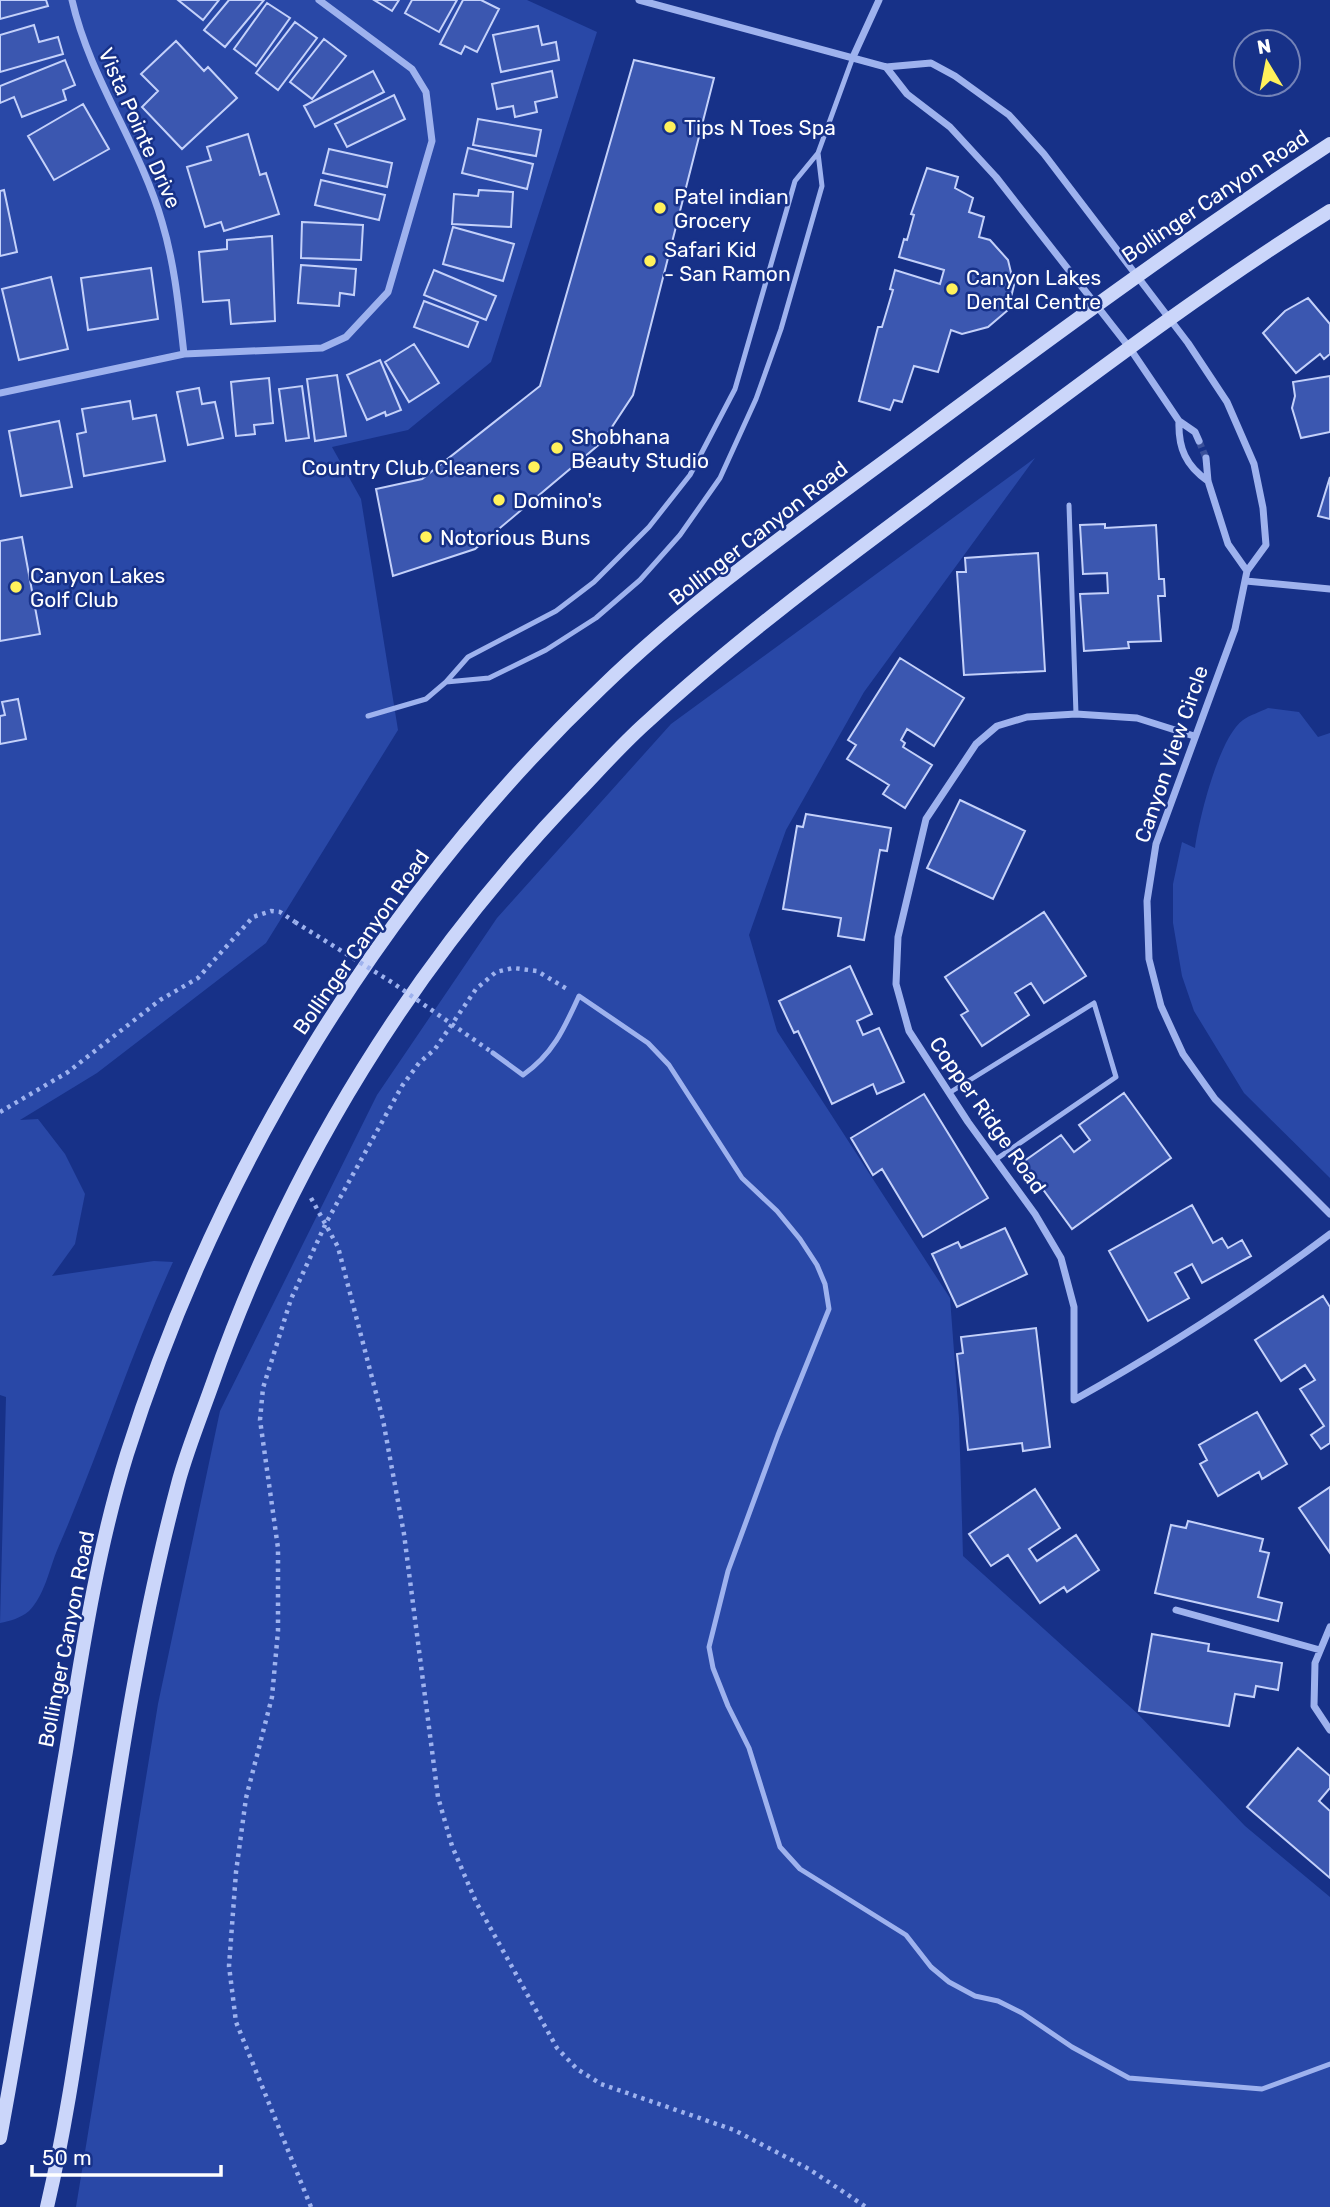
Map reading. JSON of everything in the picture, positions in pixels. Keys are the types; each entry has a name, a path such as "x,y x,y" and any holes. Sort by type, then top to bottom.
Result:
{"main road":[{"name":"Bollinger Canyon Road","path":"0,2138 92,1592 126,1457 173,1325 232,1190 309,1051 401,914 479,818 602,686 722,585 1096,304 1330,144"},
{"path":"47,2207 77,2047 147,1608 181,1472 227,1342 255,1274 286,1207 356,1079 444,947 490,889 539,833 643,725 748,633 1129,347 1330,211"}],"street":[{"name":"Vista Pointe Drive","path":"72,0 80,34 139,160 162,222 176,288 184,354"},
{"path":"0,393 184,354 322,348 346,337 388,292 432,141 426,92 412,69 319,0"},
{"path":"639,0 886,67 907,94 950,127 996,177 1129,347 1179,421 1195,432 1199,441"},
{"path":"853,57 879,0"},
{"name":"Canyon View Circle","path":"886,67 931,63 955,76 1009,115 1044,154 1169,318 1227,402 1254,464 1264,508 1266,545 1247,570 1234,629 1156,844 1147,901 1149,958 1161,1006 1183,1054 1215,1099 1330,1214"},
{"path":"1179,421 1178,441 1190,469 1208,481"},
{"path":"1206,458 1208,481 1228,544 1247,570"},
{"path":"1246,581 1330,589"},
{"name":"Copper Ridge Road","path":"1194,736 1138,718 1076,714 1027,717 997,726 976,744 926,820 898,937 897,984 909,1031 995,1160 1035,1214 1061,1258 1074,1307 1074,1400 1170,1346 1269,1280 1330,1234"},
{"path":"1176,1610 1320,1650"},
{"path":"1330,1627 1315,1663 1314,1706 1330,1730"}],"lane":[{"path":"368,716 426,699 446,682 468,657 556,611 594,582 649,527 690,475 735,389 796,181 818,153 853,57"},
{"path":"446,682 489,678 546,650 596,618 640,580 680,536 720,478 756,399 781,329 822,186 818,153"},
{"path":"1069,505 1076,714"},
{"path":"493,1053 523,1075 539,1064 556,1045 579,996 648,1043 669,1065 742,1178 777,1211 800,1239 817,1265 825,1284 829,1309 778,1434 728,1571 709,1647 713,1668 757,1770 780,1847 800,1869 892,1924 949,1982 975,1996 998,2001 1022,2013 1072,2047 1129,2078 1262,2089 1330,2064"},
{"path":"949,1093 1094,1003 1116,1077 995,1160"}],"path":[{"path":"0,1112 68,1072 160,1000 198,978 253,917 271,911 280,912 393,983 493,1053"},
{"path":"310,2207 236,2022 229,1966 236,1872 246,1798 272,1697 278,1631 278,1548 260,1420 263,1388 291,1299 326,1223 402,1086 419,1063 435,1049 476,989 496,972 513,968 537,971 579,996"},
{"path":"326,1223 338,1247 383,1420 406,1546 438,1797 452,1846 477,1902 557,2048 577,2069 601,2084 734,2130 809,2169 866,2207"}],"shaded area":[{"path":"0,0 527,0 597,32 491,362 408,430 332,447 361,499 398,730 266,943 97,1073 20,1120 38,1119 65,1154 85,1194 75,1244 52,1276 154,1261 173,1262 43,1590 29,1611 0,1623 6,1397 0,1395"},
{"path":"1035,458 864,692 786,830 749,935 777,1031 950,1298 959,1418 963,1556 1138,1714 1245,1826 1330,1897 1330,2207 76,2207 158,1704 220,1411 377,1095 497,918 671,724"},
{"path":"1268,708 1299,712 1318,737 1330,733 1330,1178 1244,1093 1194,1011 1182,976 1173,923 1173,884 1182,842 1195,848 1218,760 1234,729 1246,718"}],"building":[{"path":"0,0 46,0 48,6 0,19"},
{"path":"178,0 219,0 203,20"},
{"path":"229,0 264,0 225,47 204,30"},
{"path":"374,0 399,0 392,11"},
{"path":"412,0 457,0 439,32 405,13"},
{"path":"463,0 481,0 499,9 477,52 465,46 461,54 440,44"},
{"path":"267,3 290,18 256,66 234,49"},
{"path":"295,22 317,38 278,90 256,73"},
{"path":"34,25 39,42 58,37 63,54 0,72 0,35"},
{"path":"538,26 542,45 556,42 559,60 501,72 493,35"},
{"path":"324,39 346,56 312,99 290,82"},
{"path":"176,41 204,71 208,67 237,98 182,149 142,107 158,91 141,74"},
{"path":"65,60 75,85 63,90 66,100 22,117 14,97 0,103 0,86"},
{"path":"634,60 714,78 633,395 602,442 475,549 393,576 376,489 422,479 540,386"},
{"path":"373,71 384,92 315,127 304,106"},
{"path":"552,71 557,97 535,102 537,112 515,117 513,106 497,109 492,84"},
{"path":"394,95 405,119 347,147 335,124"},
{"path":"83,104 109,149 54,180 28,136"},
{"path":"478,119 541,130 536,156 473,145"},
{"path":"248,134 260,175 266,173 279,214 224,231 221,222 205,227 187,167 211,160 207,147"},
{"path":"468,148 533,164 527,189 462,173"},
{"path":"329,149 392,163 387,187 323,173"},
{"name":"Canyon Lakes Dental Centre","path":"927,168 958,177 955,188 973,198 969,212 984,217 979,237 990,240 1008,260 1014,285 1008,310 988,327 962,334 951,330 938,372 914,366 902,402 894,400 890,410 859,401 878,327 882,327 893,290 890,289 895,270 940,284 944,270 899,257 904,239 907,240 914,215 911,214"},
{"path":"321,180 385,195 379,220 315,205"},
{"path":"4,190 17,252 0,256 0,191"},
{"path":"479,190 513,192 511,227 452,224 454,194 478,196"},
{"path":"302,222 363,225 361,260 301,258"},
{"path":"453,227 514,244 503,281 443,264"},
{"path":"272,236 275,321 231,324 229,300 203,302 199,252 227,249 227,240"},
{"path":"301,265 356,269 354,295 340,293 339,306 298,303"},
{"path":"151,268 158,319 88,330 81,278"},
{"path":"434,270 496,296 486,320 424,295"},
{"path":"51,277 68,349 19,360 2,289"},
{"path":"1308,298 1330,324 1330,354 1324,359 1320,354 1296,373 1263,333 1285,311"},
{"path":"424,301 478,322 468,347 414,327"},
{"path":"414,344 439,383 409,402 385,362"},
{"path":"380,360 401,410 386,416 385,412 367,420 347,375"},
{"path":"337,375 346,436 315,441 307,379"},
{"path":"1330,376 1330,432 1301,438 1292,408 1295,396 1293,382"},
{"path":"269,378 273,423 254,425 255,434 236,436 231,382"},
{"path":"302,386 309,438 286,441 279,389"},
{"path":"199,388 202,404 215,402 223,438 188,445 177,392"},
{"path":"130,401 133,419 156,415 165,461 84,476 77,434 86,432 82,409"},
{"path":"59,421 72,487 21,496 9,431"},
{"path":"1330,477 1330,519 1318,516"},
{"path":"1105,524 1105,528 1156,525 1159,579 1164,579 1165,596 1158,596 1161,641 1128,642 1129,648 1084,651 1080,594 1108,593 1107,573 1083,574 1080,525"},
{"name":"Canyon Lakes Golf Club","path":"22,537 40,634 0,641 0,541"},
{"path":"1038,553 1045,671 964,675 957,572 966,572 965,558"},
{"path":"900,658 964,698 934,746 907,729 901,740 905,743 903,747 932,765 905,808 883,794 889,785 847,759 856,745 848,740"},
{"path":"18,699 26,739 0,744 0,716 5,715 2,702"},
{"path":"960,800 1025,831 993,899 927,868"},
{"path":"806,814 891,828 887,851 880,850 864,940 838,936 841,918 783,909 797,826 803,827"},
{"path":"1044,912 1086,976 1044,1003 1031,983 1015,993 1029,1015 982,1046 961,1015 968,1011 945,977"},
{"path":"850,966 872,1014 857,1021 863,1035 879,1028 904,1082 877,1094 873,1084 832,1104 798,1031 794,1033 779,1001"},
{"path":"1124,1093 1171,1158 1072,1229 1023,1162 1061,1135 1074,1152 1090,1140 1079,1125"},
{"path":"924,1094 988,1198 923,1237 882,1169 873,1175 851,1138"},
{"path":"1192,1205 1213,1243 1222,1238 1228,1248 1242,1240 1251,1256 1202,1283 1192,1264 1175,1273 1189,1298 1148,1321 1109,1251"},
{"path":"1005,1228 1027,1274 957,1307 932,1254 958,1242 961,1248"},
{"path":"1323,1296 1330,1307 1330,1443 1321,1449 1311,1435 1324,1426 1300,1389 1315,1380 1305,1365 1281,1381 1255,1340"},
{"path":"1036,1328 1050,1447 1023,1451 1022,1443 968,1450 957,1354 963,1353 961,1337"},
{"path":"1257,1412 1287,1464 1262,1479 1259,1472 1218,1496 1200,1464 1207,1460 1199,1445"},
{"path":"1330,1487 1330,1553 1299,1508"},
{"path":"1035,1489 1060,1528 1029,1549 1037,1561 1076,1535 1099,1570 1067,1592 1064,1587 1040,1603 1008,1555 991,1566 969,1534"},
{"path":"1188,1521 1263,1539 1260,1551 1269,1553 1258,1597 1282,1603 1278,1621 1155,1593 1171,1525 1186,1528"},
{"path":"1152,1634 1209,1644 1208,1651 1282,1663 1278,1690 1256,1686 1254,1697 1235,1694 1229,1726 1139,1711"},
{"path":"1298,1748 1330,1776 1330,1788 1319,1801 1330,1811 1330,1878 1247,1807"}],"tunnel":[{"path":"1199,441 1206,458"}],"place":[{"name":"Tips N Toes Spa","path":"670,127"},
{"name":"Patel indian Grocery","path":"660,208"},
{"name":"Safari Kid - San Ramon","path":"650,261"},
{"name":"Canyon Lakes Dental Centre","path":"952,289"},
{"name":"Shobhana Beauty Studio","path":"557,448"},
{"name":"Country Club Cleaners","path":"534,467"},
{"name":"Domino's","path":"499,500"},
{"name":"Notorious Buns","path":"426,537"},
{"name":"Canyon Lakes Golf Club","path":"16,587"}]}
